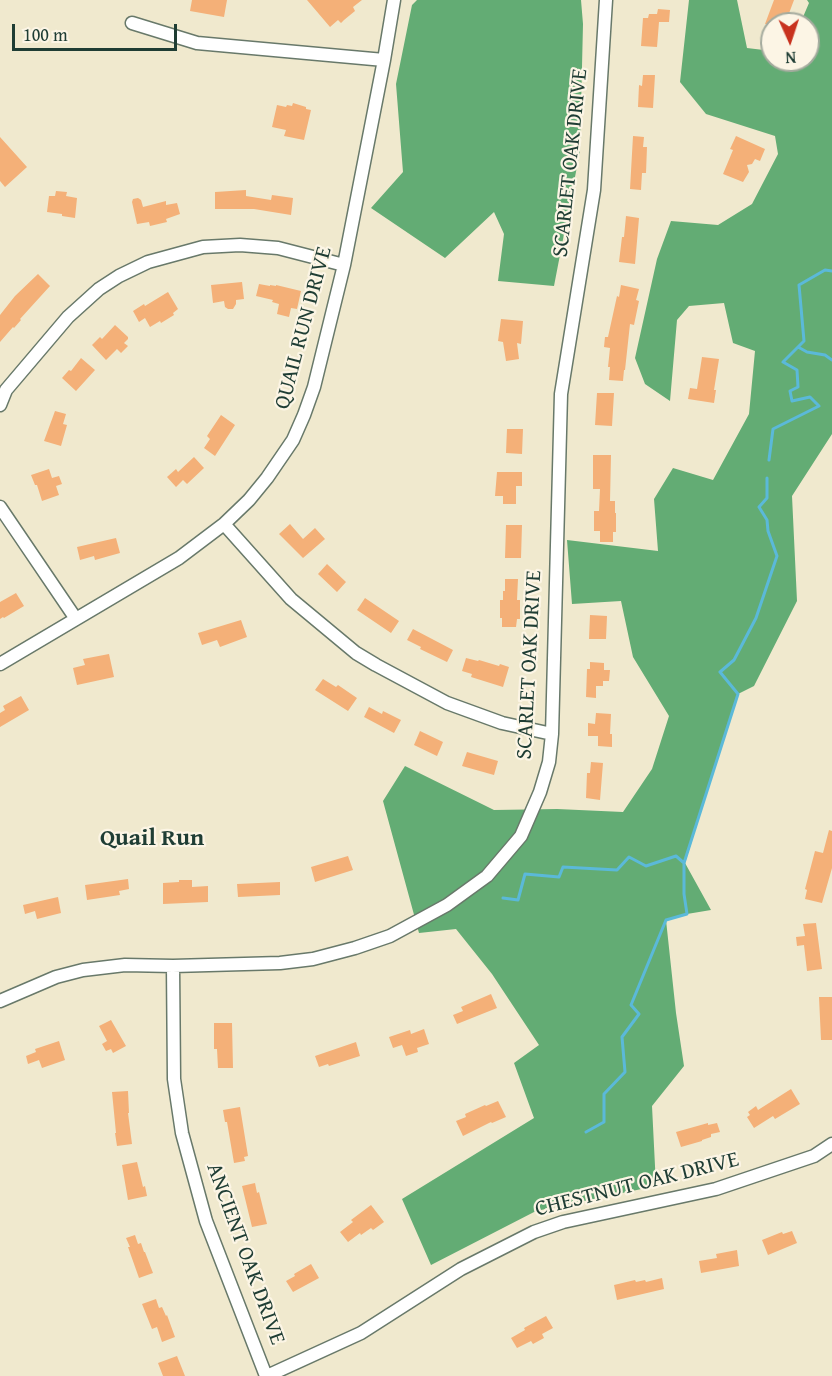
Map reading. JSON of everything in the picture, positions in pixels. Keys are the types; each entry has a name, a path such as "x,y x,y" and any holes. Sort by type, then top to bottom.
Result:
{"street":[{"name":"QUAIL RUN DRIVE","path":"0,664 179,558 224,524 249,500 293,440 314,387 344,265 394,0"},
{"name":"SCARLET OAK DRIVE","path":"0,1001 56,977 83,970 125,965 280,963 313,959 356,948 390,936 447,905 487,876 521,836 540,792 549,762 552,734 561,394 594,190 606,0"},
{"path":"132,24 197,43 384,60"},
{"path":"0,405 6,390 68,317 119,276 148,262 203,247 240,245 278,249 344,265"},
{"path":"0,507 76,619"},
{"path":"224,524 291,599 356,653 447,703 502,723 552,734"},
{"name":"ANCIENT OAK DRIVE","path":"173,966 174,1079 182,1133 206,1221 267,1376"},
{"name":"CHESTNUT OAK DRIVE","path":"267,1376 361,1333 461,1269 534,1232 563,1222 716,1189 814,1156 832,1144"}],"green space":[{"path":"417,0 581,0 583,24 580,151 554,286 498,281 504,234 494,212 445,258 371,208 403,172 396,84 412,5"},
{"path":"689,0 737,0 747,48 760,50 760,72 820,72 820,12 805,12 809,3 807,0 832,0 832,434 792,496 797,601 754,686 738,694 685,863 711,910 666,920 684,1066 652,1106 656,1186 536,1211 431,1265 402,1199 534,1118 514,1063 539,1045 492,974 456,929 419,933 383,801 405,766 494,810 557,809 623,812 652,769 669,716 633,657 621,601 572,604 567,540 658,551 654,499 673,468 713,480 749,414 755,351 733,343 724,303 689,306 677,320 670,401 645,384 635,358 657,259 671,221 718,225 752,204 778,154 775,136 706,114 680,82"}],"building":[{"path":"192,0 227,0 224,17 190,11"},
{"path":"307,0 362,0 353,7 355,11 341,23 338,20 330,27"},
{"path":"774,0 794,0 790,12 770,12"},
{"path":"658,9 670,10 669,22 659,22 657,47 641,46 643,18 648,18 649,14 657,14"},
{"path":"643,75 655,75 653,108 638,107 639,85 642,86"},
{"path":"293,103 311,110 304,140 284,136 286,130 272,127 277,105 286,107 287,105 292,106"},
{"path":"633,136 644,137 643,147 647,147 646,173 642,173 641,190 630,189"},
{"path":"736,136 765,149 760,161 755,159 752,164 747,165 749,172 743,182 723,174"},
{"path":"0,137 27,167 5,187 0,181"},
{"path":"246,190 246,196 271,200 272,195 293,198 291,215 254,209 215,209 215,192"},
{"path":"56,191 67,192 66,196 77,198 75,218 47,212 49,196 55,196"},
{"path":"138,198 143,207 166,201 166,205 177,203 180,214 166,219 167,222 150,226 149,222 137,224 132,202 133,199"},
{"path":"626,216 639,218 635,264 619,262"},
{"path":"38,274 50,286 0,342 0,315 15,296"},
{"path":"242,282 244,299 236,300 233,309 225,307 224,301 213,303 211,285"},
{"path":"259,284 276,285 301,291 297,309 291,308 289,317 277,314 279,304 272,302 273,300 256,296"},
{"path":"621,285 639,289 634,325 630,324 623,381 609,380 610,348 604,347"},
{"path":"168,292 178,309 173,313 174,315 150,327 145,318 139,322 133,311"},
{"path":"501,319 523,321 521,344 517,343 519,359 506,361 503,342 498,341"},
{"path":"115,325 128,337 124,343 128,346 121,353 117,349 106,360 92,345 100,337 102,339"},
{"path":"702,357 719,359 714,403 688,399 690,388 697,389"},
{"path":"81,358 95,370 76,391 62,378"},
{"path":"597,393 614,393 612,426 595,425"},
{"path":"55,411 66,414 63,424 67,425 61,446 44,441"},
{"path":"221,415 235,425 215,456 204,448 210,439 207,436"},
{"path":"507,429 523,429 522,454 506,453"},
{"path":"593,455 611,455 610,501 615,501 616,513 616,532 613,532 613,542 600,542 600,531 594,531 594,511 599,511 600,489 593,489"},
{"path":"194,457 204,468 187,484 183,480 176,487 167,477 176,469 178,472"},
{"path":"49,469 52,478 59,476 62,484 56,486 59,495 42,501 31,475"},
{"path":"497,472 522,472 522,486 516,486 516,504 503,504 503,496 495,496"},
{"path":"290,524 303,539 315,528 325,539 303,558 279,534"},
{"path":"506,525 522,525 521,558 505,558"},
{"path":"116,538 120,553 95,560 94,556 80,560 77,547"},
{"path":"327,564 346,582 337,592 318,574"},
{"path":"505,579 518,579 517,600 520,600 520,619 517,619 516,627 502,627 500,600 503,600"},
{"path":"16,593 24,606 0,619 0,602"},
{"path":"365,598 399,621 391,633 357,610"},
{"path":"590,615 607,616 606,639 589,639"},
{"path":"241,620 247,637 220,647 217,640 202,645 198,633"},
{"path":"413,629 453,650 447,662 407,640"},
{"path":"109,654 114,677 77,685 73,668 85,665 83,659"},
{"path":"466,658 509,667 503,687 471,677 472,674 462,671"},
{"path":"590,662 604,663 604,670 610,670 609,681 603,681 603,686 596,686 596,698 586,697 587,669 590,669"},
{"path":"323,679 336,687 338,685 357,698 348,711 315,690"},
{"path":"21,696 29,710 0,727 0,713 5,710 3,706"},
{"path":"369,707 401,720 394,733 364,717"},
{"path":"596,713 611,714 612,747 598,746 598,736 588,736 588,723 595,724"},
{"path":"420,731 443,742 437,756 414,745"},
{"path":"467,752 498,761 494,775 462,766"},
{"path":"591,762 603,763 600,800 586,798 587,773 590,773"},
{"path":"829,830 832,831 832,868 822,903 805,899 807,890 805,889 815,851 823,853"},
{"path":"348,856 353,870 315,882 311,867"},
{"path":"128,879 129,889 119,891 120,895 87,900 85,885"},
{"path":"179,880 192,880 192,887 208,886 208,902 163,904 163,883 179,882"},
{"path":"280,882 280,895 238,897 237,884"},
{"path":"58,897 61,913 37,919 35,911 25,914 23,905"},
{"path":"816,923 822,969 807,971 804,945 797,946 796,937 805,936 803,924"},
{"path":"491,994 497,1008 457,1024 453,1015 463,1011 461,1007"},
{"path":"819,997 832,997 832,1040 821,1040"},
{"path":"111,1020 126,1046 113,1053 111,1049 106,1051 102,1044 107,1041 99,1026"},
{"path":"214,1023 232,1023 233,1068 218,1068 217,1049 214,1049"},
{"path":"424,1029 429,1044 417,1048 418,1052 406,1056 402,1045 393,1048 389,1037 410,1030 411,1034"},
{"path":"59,1041 65,1060 42,1068 39,1060 28,1064 26,1056 36,1052 35,1049"},
{"path":"356,1042 360,1056 319,1067 315,1056"},
{"path":"791,1089 800,1104 775,1119 773,1116 754,1128 747,1117 750,1115 748,1112 756,1106 758,1110"},
{"path":"128,1091 132,1144 117,1146 112,1092"},
{"path":"498,1101 506,1117 463,1136 456,1121 466,1117 465,1114"},
{"path":"240,1107 248,1156 244,1157 245,1161 234,1163 223,1110"},
{"path":"708,1123 708,1125 717,1123 720,1132 711,1134 711,1137 702,1141 681,1147 676,1132"},
{"path":"137,1162 147,1196 128,1200 122,1165"},
{"path":"255,1183 267,1224 252,1227 242,1186"},
{"path":"371,1205 384,1222 373,1230 371,1228 361,1235 360,1233 348,1242 340,1232 353,1222 351,1220"},
{"path":"792,1231 797,1243 768,1255 762,1240 782,1232 783,1234"},
{"path":"135,1235 138,1244 141,1243 153,1273 139,1278 126,1238"},
{"path":"737,1250 739,1266 701,1273 699,1261 717,1258 716,1254"},
{"path":"311,1264 319,1278 293,1292 286,1281"},
{"path":"662,1278 664,1289 617,1300 614,1285 635,1280 646,1282"},
{"path":"156,1299 159,1308 162,1307 167,1315 175,1337 162,1342 157,1327 152,1329 142,1304"},
{"path":"546,1316 553,1328 542,1334 544,1338 533,1344 531,1341 517,1348 511,1338"},
{"path":"177,1356 185,1376 163,1376 158,1363"}],"waterway":[{"path":"769,460 773,429 819,406 810,397 792,401 790,391 798,387 797,370 783,362 804,341 799,285 825,270 832,271"},
{"path":"798,347 807,352 825,355 832,360"},
{"path":"586,1132 604,1122 604,1094 625,1072 622,1037 639,1014 631,1005 666,920 687,914 684,894 684,863 738,694 720,672 734,660 756,618 777,556 768,531 767,520 759,507 767,498 767,478"},
{"path":"503,898 518,900 525,874 559,877 563,867 617,870 629,857 646,866 676,856 684,863"}],"district":[{"name":"Quail Run","path":"152,839"}]}
